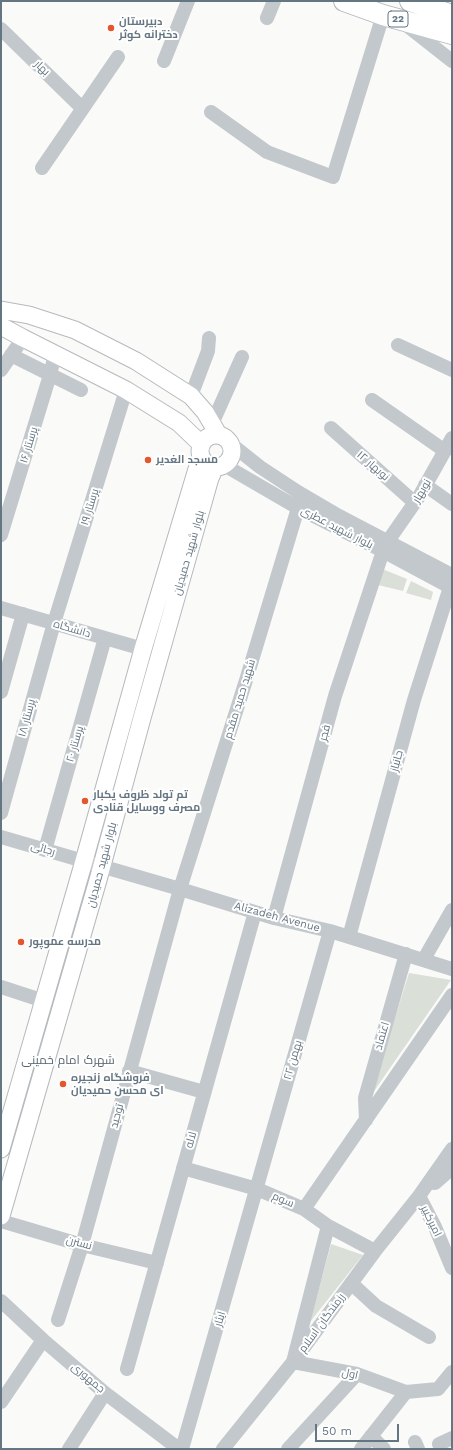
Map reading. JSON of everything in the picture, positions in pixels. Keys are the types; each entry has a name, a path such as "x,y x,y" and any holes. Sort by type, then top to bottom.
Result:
{"highway":[{"name":"22","path":"344,1 388,12 452,34"},
{"name":"22","path":"410,1 429,4 452,15"},
{"path":"388,12 423,15 452,31"}],"main road":[{"path":"1,310 29,315 75,330 136,362 191,396 205,412 232,452 231,457 211,459"},
{"path":"1,326 126,390 179,424 211,459"},
{"path":"211,459 207,437 220,434"},
{"name":"بلوار شهید حمیدیان","path":"2,1145 84,861 143,649 193,483 198,469 211,459"},
{"name":"بلوار شهید حمیدیان","path":"1,1216 102,866 210,478 211,459"},
{"path":"125,714 142,718"},
{"path":"44,1001 62,1007"},
{"path":"2,1145 21,1145"}],"street":[{"path":"164,61 188,1"},
{"path":"267,18 274,1"},
{"path":"211,112 267,152 333,177 388,12 452,61"},
{"name":"بهار","path":"1,29 82,108"},
{"path":"42,168 118,57"},
{"path":"1,370 23,338"},
{"path":"191,396 208,351 209,338"},
{"path":"398,345 452,370"},
{"name":"پرستار ۱۶","path":"1,535 50,375 55,354"},
{"path":"11,355 81,390"},
{"path":"220,434 242,356"},
{"name":"پرستار ۱۹","path":"54,623 126,390"},
{"path":"372,400 445,451"},
{"name":"نوبهار ۱۲","path":"331,428 415,503"},
{"name":"بلوار شهید عطری","path":"220,434 260,467 298,492 385,546 451,583"},
{"name":"نوبهار","path":"385,546 415,503 452,438"},
{"name":"بلوار شهید عطری","path":"211,459 298,508 385,546"},
{"path":"425,485 452,504"},
{"name":"شهید حمید مقدم","path":"180,889 247,677 298,508"},
{"name":"فجر","path":"274,918 335,696 385,546"},
{"name":"جانباز","path":"349,937 414,700 451,583"},
{"name":"دانشگاه","path":"1,608 143,649"},
{"path":"1,692 23,614"},
{"name":"پرستار ۱۸","path":"1,813 54,623"},
{"name":"پرستار ۲۰","path":"45,850 105,638"},
{"name":"رجائی","path":"1,837 102,866"},
{"name":"Alizadeh Avenue","path":"102,866 274,918 330,931 452,969"},
{"name":"توحید","path":"58,1320 82,1245 180,889"},
{"path":"424,960 452,910"},
{"name":"لاله","path":"127,1369 158,1263 204,1092 255,912"},
{"name":"۲۲ بهمن","path":"257,1189 330,931"},
{"name":"اعتماد","path":"366,1120 367,1090 406,954"},
{"path":"1,987 44,1001"},
{"path":"304,1209 452,995"},
{"path":"129,1071 204,1092"},
{"name":"رزمندگان اسلام","path":"223,1449 293,1362 374,1251 419,1196 452,1149"},
{"name":"سوم","path":"183,1168 257,1189 304,1209 328,1226 374,1251"},
{"name":"رزمندگان اسلام","path":"419,1196 452,1168"},
{"name":"ایثار","path":"182,1449 257,1189"},
{"name":"امیرکبیر","path":"419,1196 451,1261"},
{"name":"نسترن","path":"1,1221 82,1245 158,1263"},
{"path":"293,1362 328,1226"},
{"path":"351,1283 376,1306 429,1337"},
{"name":"جمهوری","path":"1,1301 43,1340 105,1393 179,1449"},
{"path":"1,1402 43,1340"},
{"name":"اول","path":"293,1362 357,1374 406,1392"},
{"path":"361,1449 406,1392 438,1389 452,1372"},
{"path":"288,1449 357,1374"},
{"path":"69,1449 105,1393"},
{"path":"371,1436 384,1449"},
{"path":"439,1444 452,1438"}],"shaded area":[{"path":"380,568 407,579 403,591 374,584"},
{"path":"411,581 433,592 431,600 406,593"},
{"path":"409,973 451,980 370,1097"},
{"path":"331,1244 363,1255 310,1322"}],"place":[{"name":"دبیرستان دخترانه کوثر","path":"111,28"},
{"name":"مسجد الغدیر","path":"148,460"},
{"name":"تم تولد ظروف یکبار مصرف ووسایل قنادی","path":"85,801"},
{"name":"مدرسه عموپور","path":"21,942"},
{"name":"فروشگاه زنجیره ای محسن حمیدیان","path":"63,1084"}],"district":[{"name":"شهرک امام خمینی","path":"68,1060"}]}
